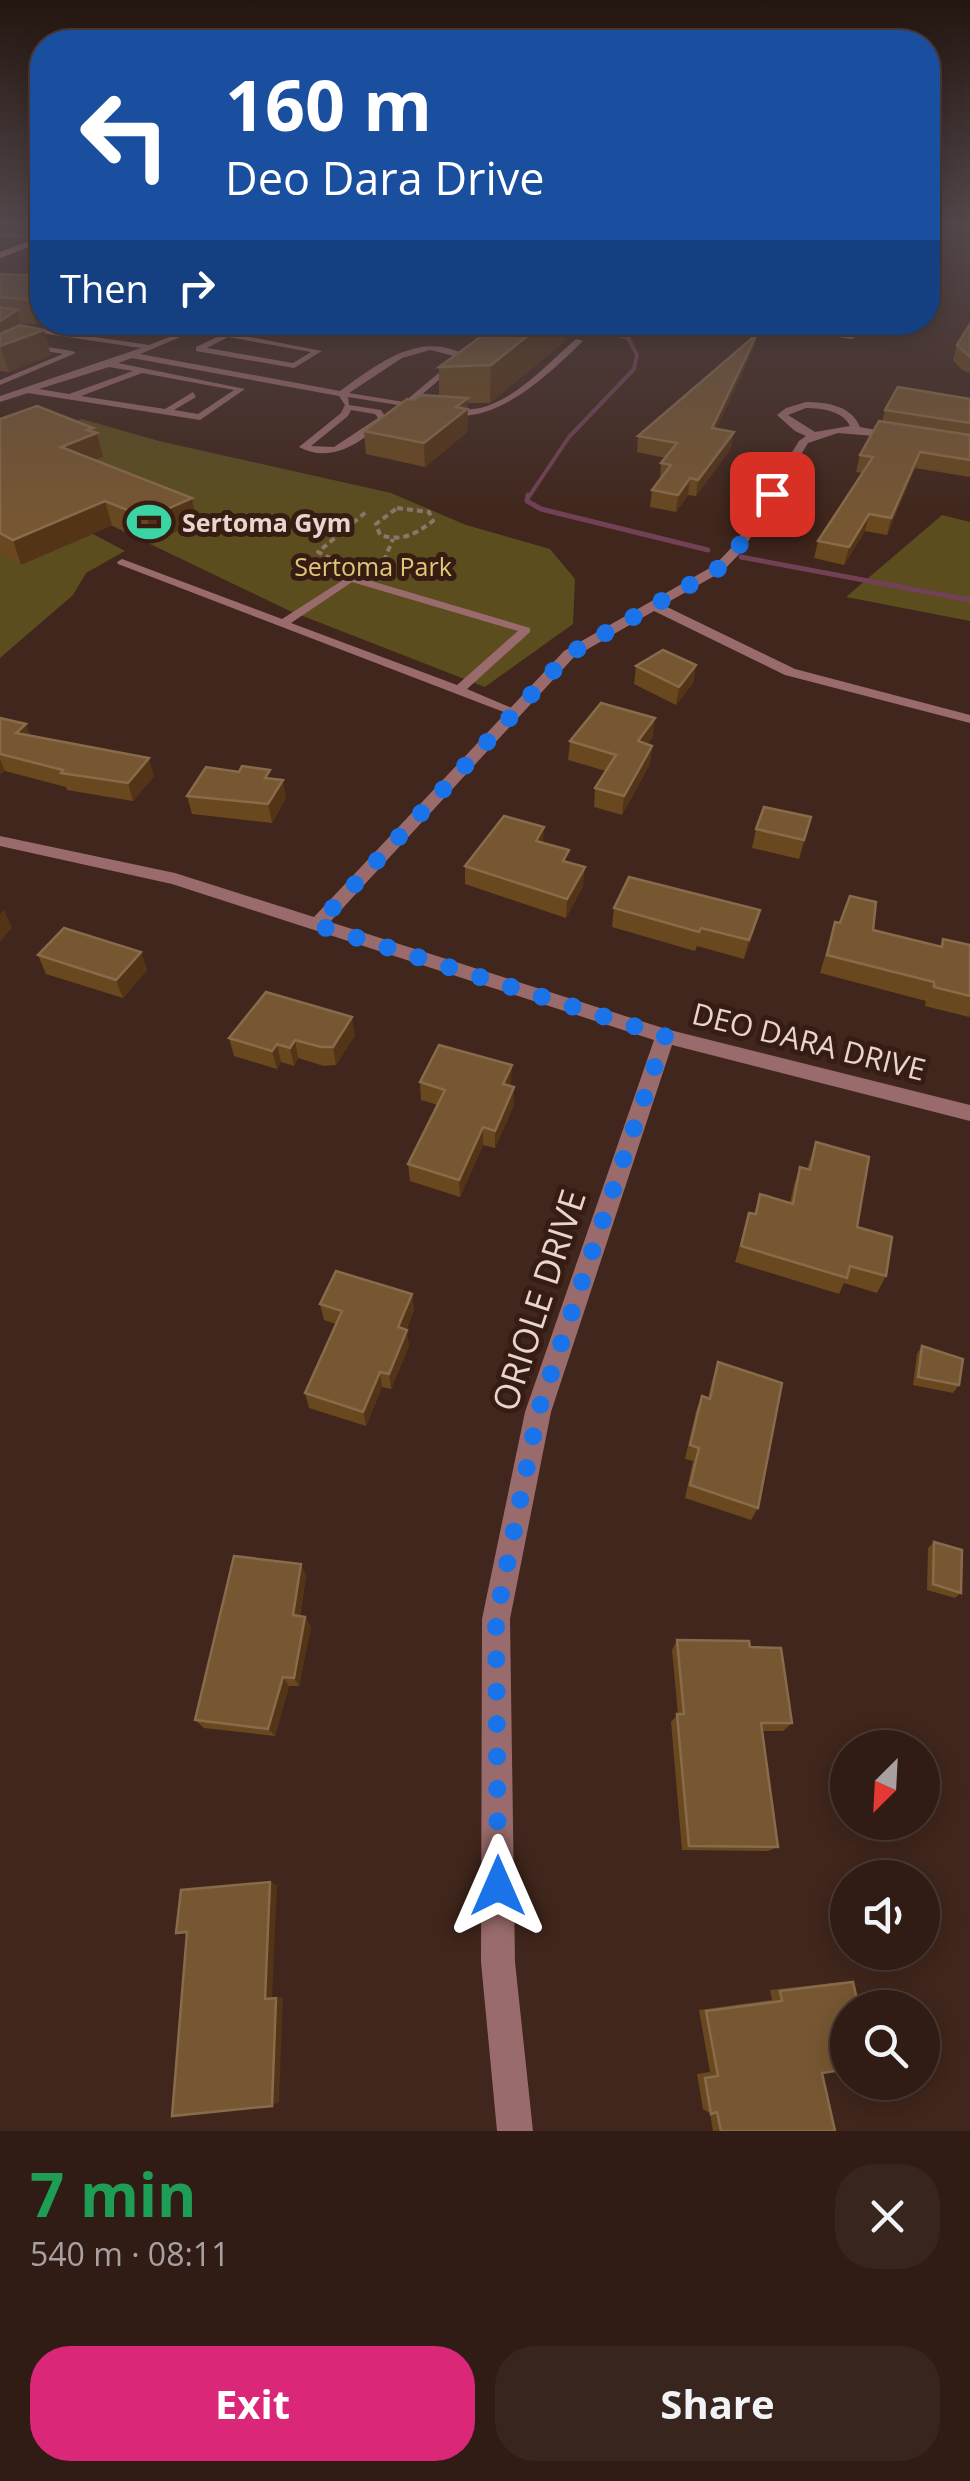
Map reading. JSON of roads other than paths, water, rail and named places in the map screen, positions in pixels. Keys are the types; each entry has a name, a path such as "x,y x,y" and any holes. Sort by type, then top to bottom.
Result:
{"street":[{"path":"843,335 852,336"},
{"path":"856,430 851,417 818,406 793,407 782,416 798,429 814,435 856,430 914,438"},
{"path":"317,925 569,654 719,568 739,546 804,442 814,435"},
{"path":"652,606 790,672 970,719"},
{"name":"DEO DARA DRIVE","path":"0,841 174,879 665,1036 970,1114"},
{"name":"ORIOLE DRIVE","path":"515,2131 498,1962 496,1619 538,1412 665,1036"}],"lane":[{"path":"0,325 30,329"},
{"path":"17,352 38,335"},
{"path":"69,335 150,348"},
{"path":"0,399 182,335"},
{"path":"226,335 300,348 318,351 294,366 199,348 226,335"},
{"path":"130,355 469,414 497,408 579,342"},
{"path":"0,383 72,353 26,344"},
{"path":"342,394 406,350 430,348 463,356 406,405"},
{"path":"28,390 200,417 240,390 108,364"},
{"path":"68,397 141,372"},
{"path":"342,394 348,406 345,414 304,447 325,453 338,451 382,419 378,412 348,406"},
{"path":"166,412 193,395"},
{"path":"122,562 513,710"},
{"path":"283,623 351,578 526,630 459,690"}],"waterway":[{"path":"528,498 569,437 634,369 637,355 628,338 619,335"},
{"path":"528,495 527,501 541,509 708,550"},
{"path":"741,557 970,600"}],"place":[{"name":"Sertoma Gym","path":"149,522"}],"park label":[{"name":"Sertoma Park","path":"373,566"}]}
